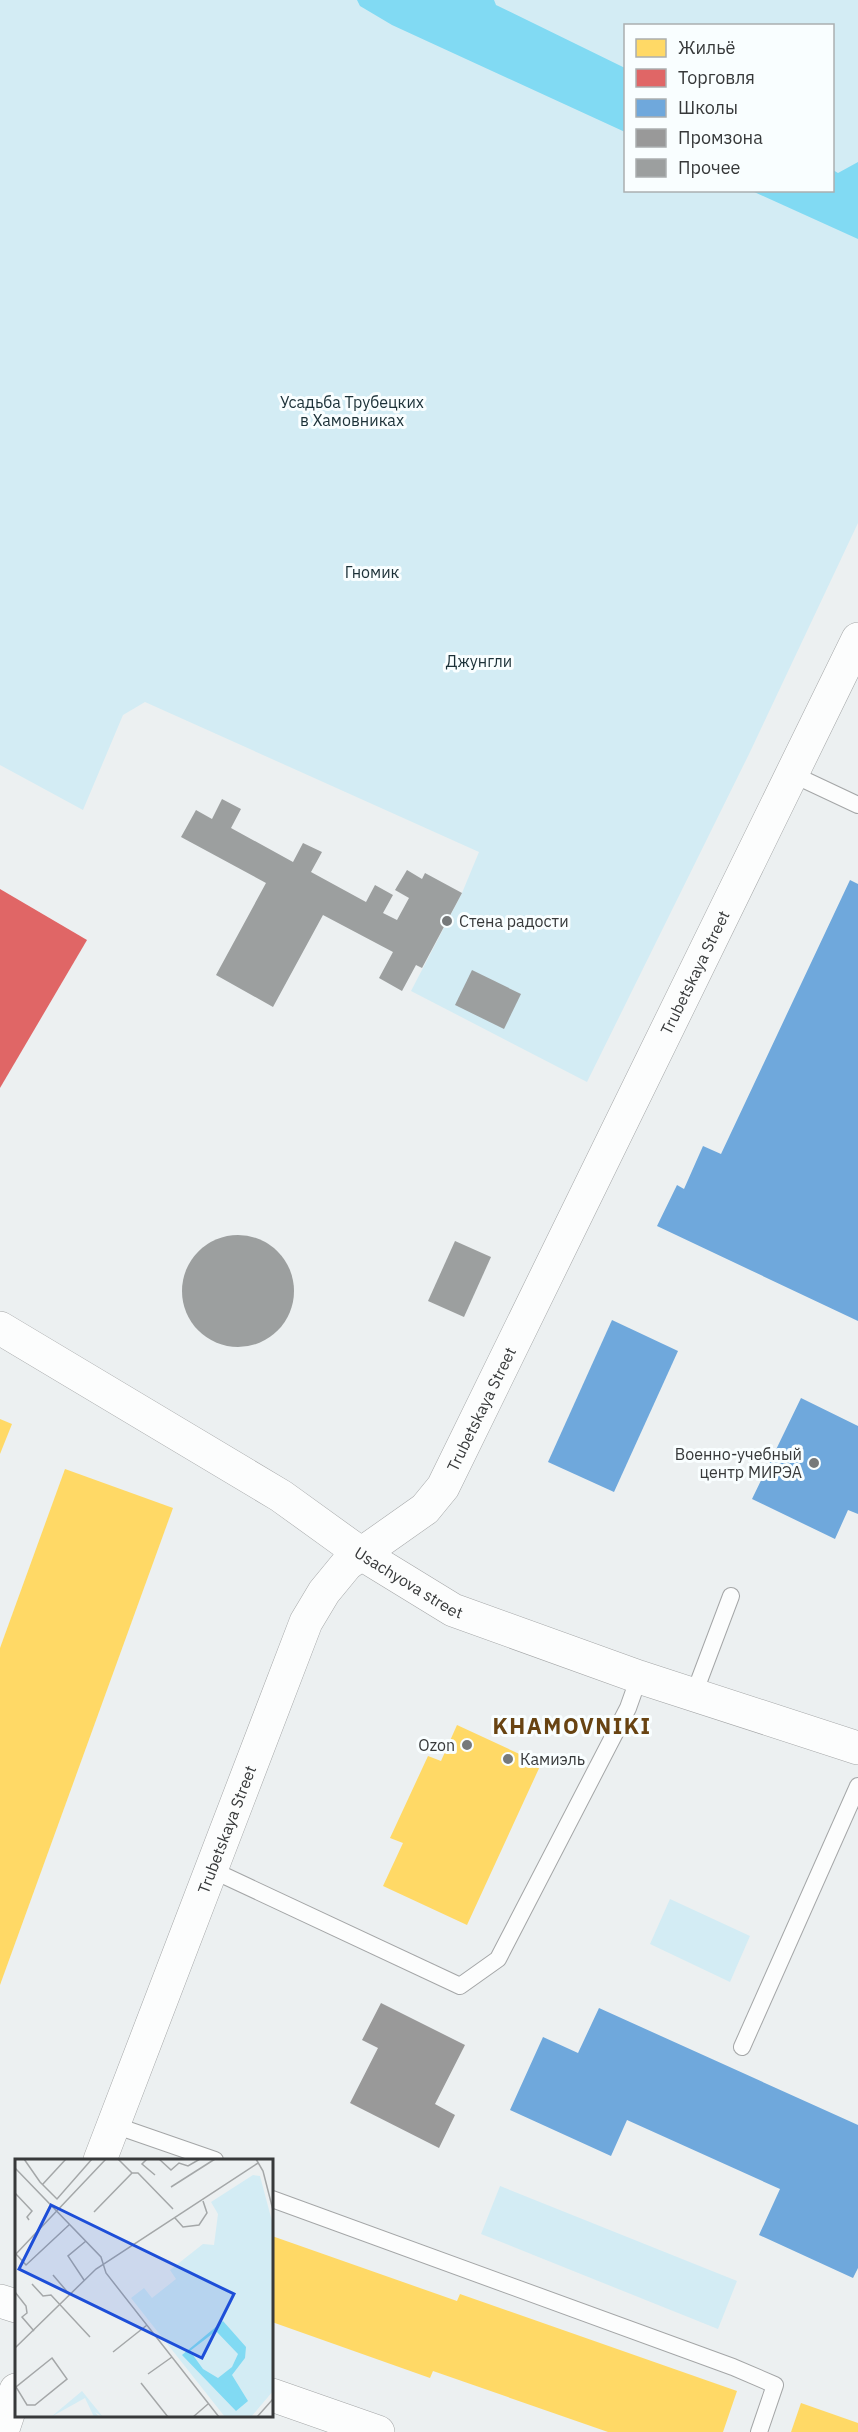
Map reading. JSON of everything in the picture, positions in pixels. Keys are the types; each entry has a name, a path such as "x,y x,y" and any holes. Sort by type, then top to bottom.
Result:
{"street":[{"name":"Trubetskaya Street","path":"100,2159 306,1622 324,1592 347,1564 360,1553 399,1530 425,1509 443,1486 858,639"},
{"name":"Usachyova street","path":"0,1328 281,1496 360,1553 453,1610 639,1677 858,1749"},
{"path":"0,2301 15,2306"},
{"path":"2,2432 15,2393"},
{"path":"273,2396 332,2425 378,2432"}],"lane":[{"path":"792,774 858,805"},
{"path":"694,1694 731,1596"},
{"path":"210,1869 460,1986 498,1959 628,1708 639,1677"},
{"path":"742,2047 858,1786"},
{"path":"114,2125 211,2159"},
{"path":"273,2199 733,2367 775,2385 759,2432"}],"green space":[{"name":"Усадьба Трубецких в Хамовниках","path":"0,0 858,0 858,523 750,752 587,1082 411,991 462,893 479,852 145,702 123,715 83,810 0,765"},
{"path":"670,1899 750,1936 730,1982 650,1944"},
{"path":"500,2186 737,2281 718,2329 481,2234"}],"water":[{"path":"357,0 494,0 496,5 624,68 624,132 392,25 360,6"},
{"path":"858,162 858,239 754,192 834,192 834,171 838,173"}],"building: Жильё":[{"path":"0,1419 12,1424 0,1454"},
{"path":"65,1469 173,1508 0,1985 0,1648"},
{"path":"457,1725 541,1764 467,1925 383,1886 403,1843 390,1838 428,1756 441,1761"},
{"path":"273,2236 457,2301 460,2294 737,2391 723,2432 608,2432 433,2371 430,2378 273,2322"},
{"path":"801,2403 858,2423 858,2432 791,2432"}],"building: Торговля":[{"path":"0,889 87,940 0,1088"}],"building: Школы":[{"path":"850,880 858,884 858,1321 657,1226 677,1185 684,1189 703,1146 721,1154"},
{"path":"612,1320 678,1351 614,1492 548,1462"},
{"name":"Военно-учебный центр МИРЭА","path":"801,1398 858,1426 858,1514 848,1510 835,1539 752,1499"},
{"path":"599,2008 858,2125 858,2268 853,2278 759,2235 780,2189 627,2120 611,2156 510,2110 543,2037 578,2053"}],"building: Промзона":[{"path":"381,2003 465,2045 435,2104 455,2115 439,2148 350,2103 378,2048 362,2040"}],"building: Прочее":[{"path":"222,799 241,809 231,828 293,862 303,843 322,852 311,872 366,902 375,885 393,895 383,913 397,920 409,898 395,890 407,870 422,879 425,873 462,893 422,968 416,965 402,991 379,978 393,952 323,915 273,1007 216,975 266,883 181,837 196,810 212,819"},
{"path":"472,970 521,994 504,1029 455,1005"},
{"path":"238,1235 260,1239 278,1251 290,1269 294,1291 290,1313 278,1331 260,1343 238,1347 216,1343 198,1331 186,1313 182,1291 186,1269 198,1251 216,1239"},
{"path":"455,1241 491,1257 464,1317 428,1301"}],"place":[{"name":"Стена радости","path":"447,921"},
{"name":"Военно-учебный центр МИРЭА","path":"814,1463"},
{"name":"Ozon","path":"467,1745"},
{"name":"Камиэль","path":"508,1759"}],"district":[{"name":"KHAMOVNIKI","path":"572,1725"}],"park label":[{"name":"Гномик","path":"372,572"},
{"name":"Джунгли","path":"479,661"}]}
